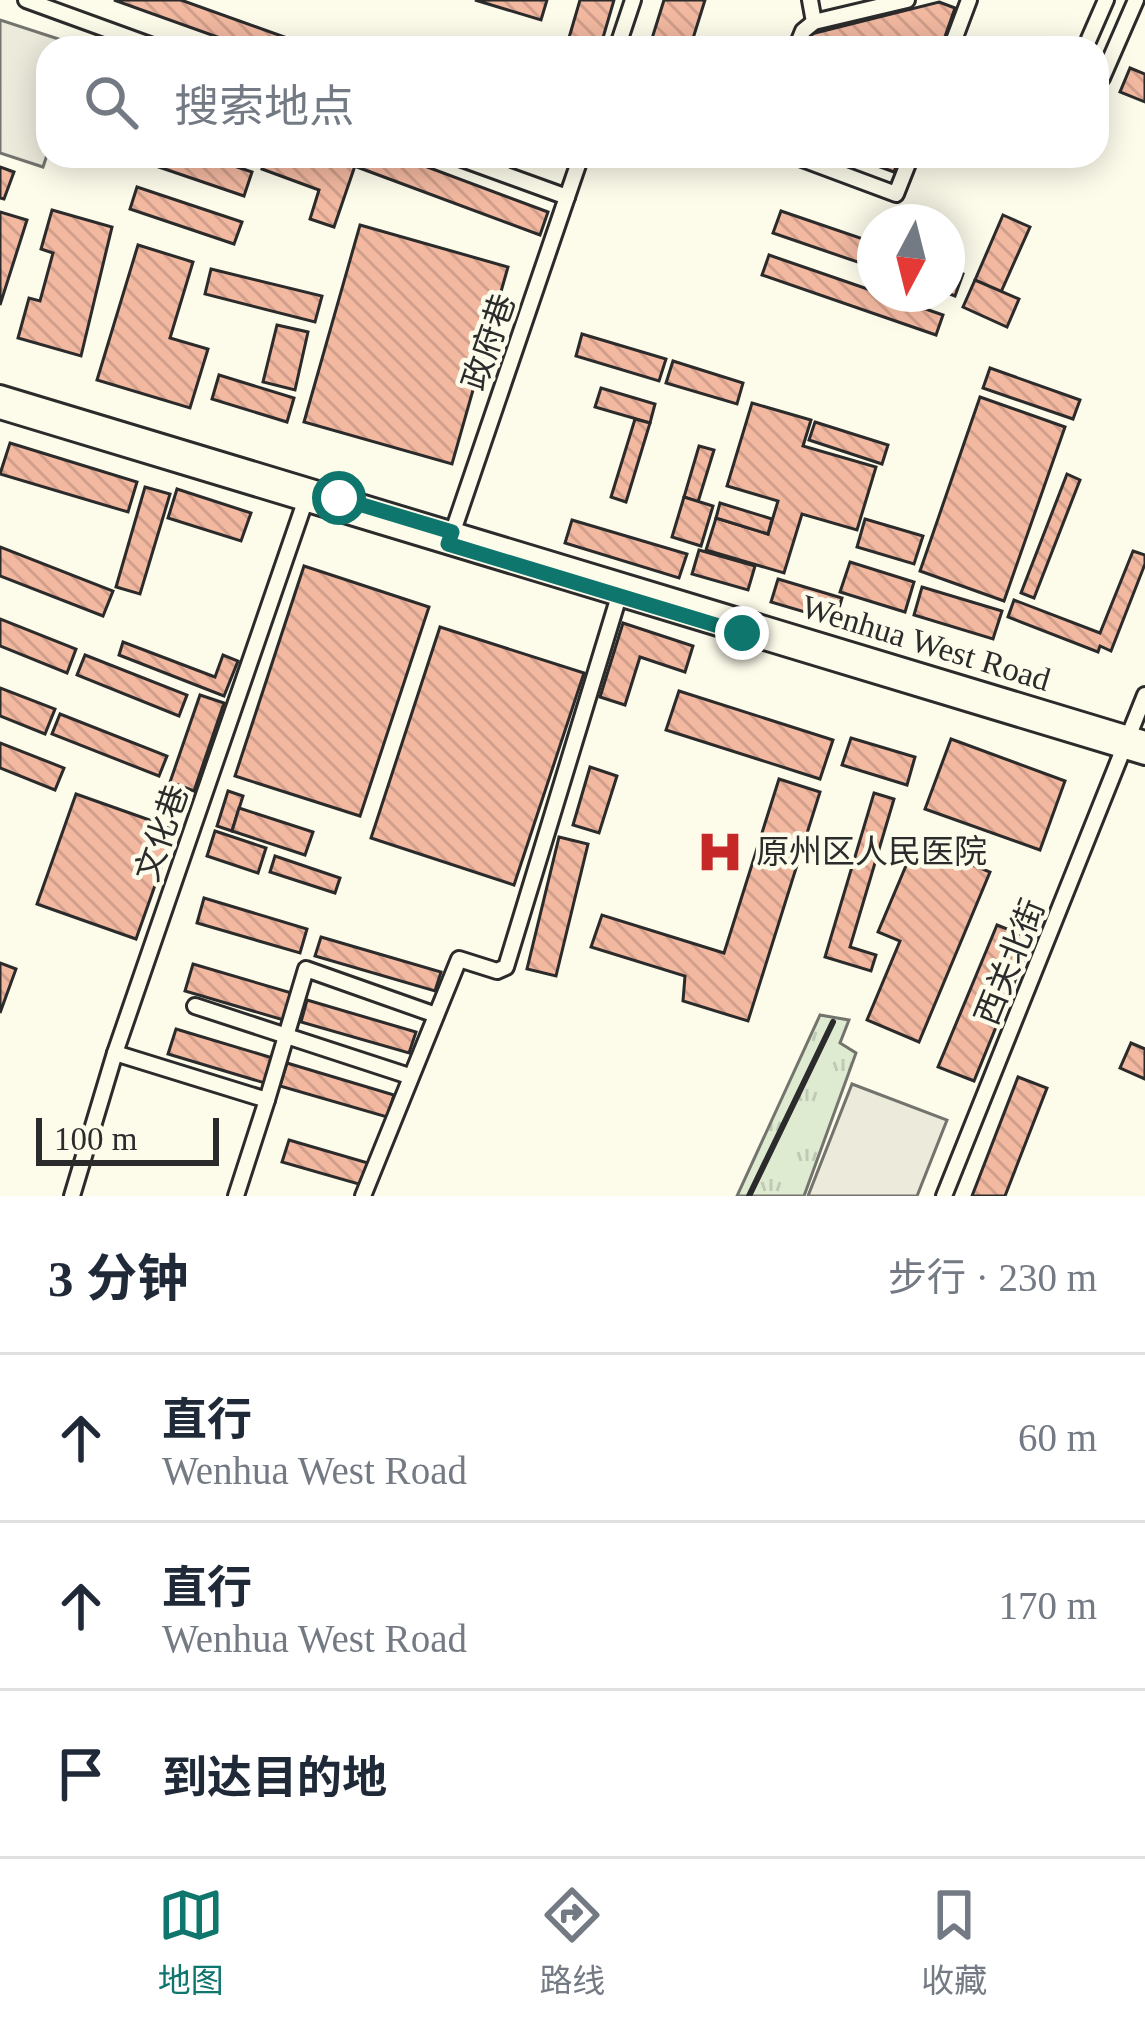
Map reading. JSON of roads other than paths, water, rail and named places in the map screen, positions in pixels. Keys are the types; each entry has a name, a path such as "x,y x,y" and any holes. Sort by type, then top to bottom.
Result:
{"main road":[{"name":"Wenhua West Road","path":"0,395 307,495"},
{"name":"Wenhua West Road","path":"0,409 307,495 1133,742 1145,754"},
{"name":"Wenhua West Road","path":"450,538 619,596 1133,742"}],"street":[{"path":"26,0 125,36"},
{"path":"621,36 633,0"},
{"path":"810,0 814,22"},
{"path":"801,36 814,22 907,0"},
{"path":"956,36 969,0"},
{"path":"1090,36 1106,0"},
{"path":"1109,62 1136,0"},
{"path":"487,168 567,197"},
{"name":"政府巷","path":"450,538 577,168"},
{"path":"826,168 896,194 906,168"},
{"name":"文化巷","path":"72,1196 115,1053 307,495"},
{"path":"363,1196 459,959 497,971 506,967 619,596"},
{"name":"西关北街","path":"944,1196 1133,742 1145,695"},
{"path":"236,1196 306,969 436,1015"},
{"path":"195,1006 409,1076"},
{"path":"115,1053 267,1100"}],"place":[{"name":"原州区人民医院","path":"720,852"}]}
